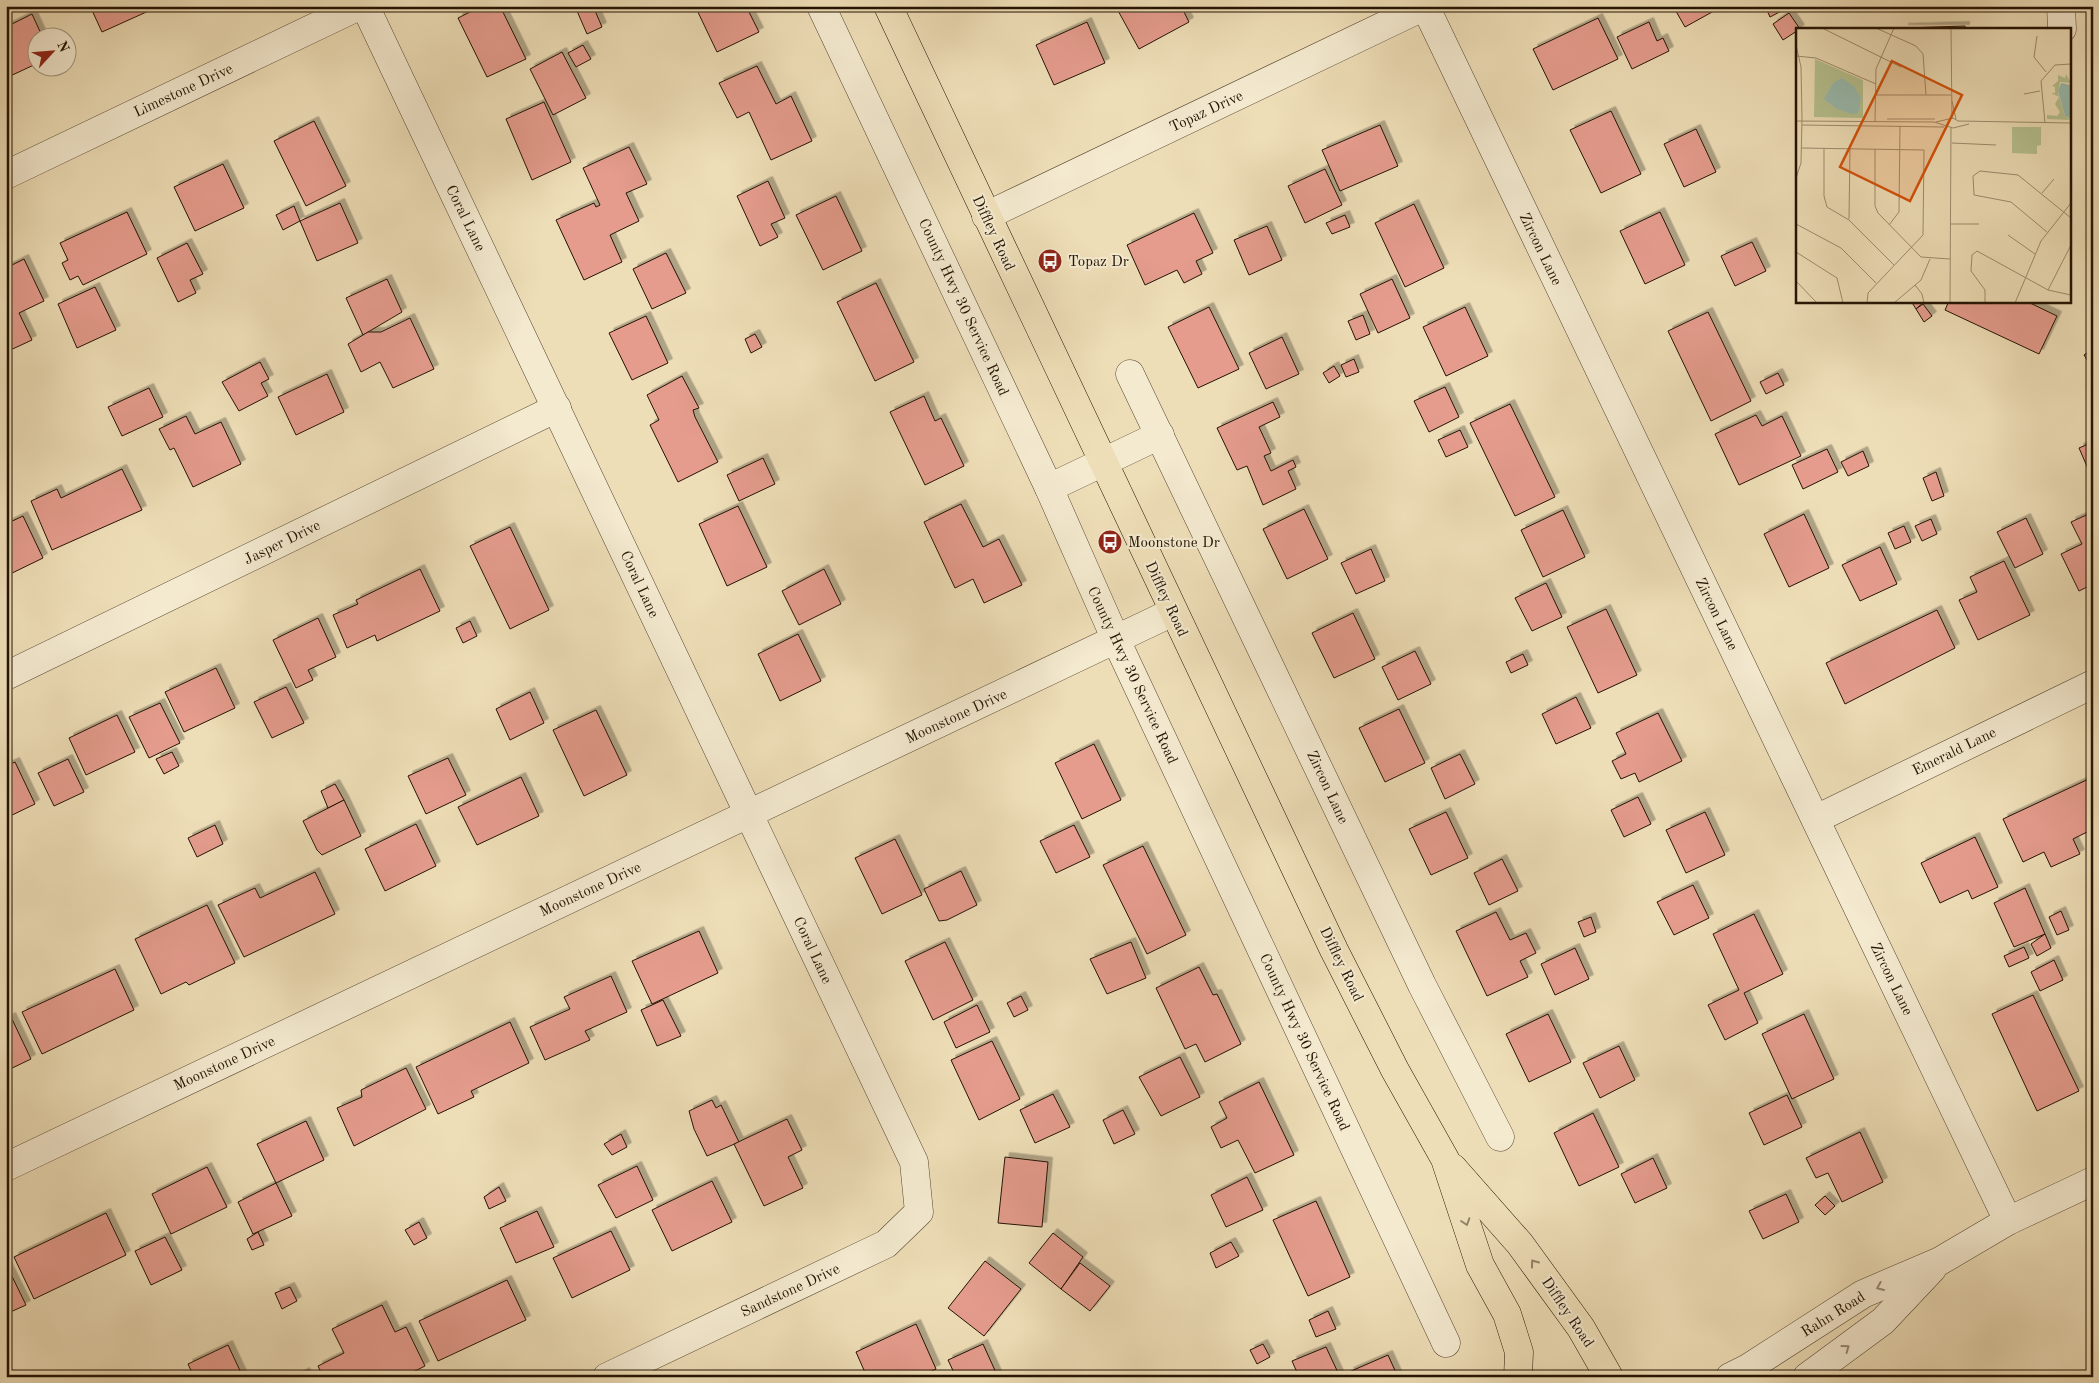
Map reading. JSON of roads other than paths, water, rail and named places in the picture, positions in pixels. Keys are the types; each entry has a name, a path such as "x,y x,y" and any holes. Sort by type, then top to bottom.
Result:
{"main road":[{"name":"Diffley Road","path":"888,6 1334,950 1395,1070 1445,1159 1480,1265 1507,1314 1519,1352 1518,1377"},
{"name":"Diffley Road","path":"1445,1159 1520,1244 1581,1328 1609,1377"}],"street":[{"name":"Limestone Drive","path":"6,175 359,6"},
{"name":"Coral Lane","path":"365,6 914,1162"},
{"name":"County Hwy 30 Service Road","path":"821,6 1049,488 1116,640 1446,1343"},
{"name":"Topaz Drive","path":"986,216 1425,6"},
{"name":"Zircon Lane","path":"1425,6 2008,1221"},
{"path":"2061,6 2062,28"},
{"name":"Zircon Lane","path":"1130,374 1422,985 1500,1137"},
{"name":"Jasper Drive","path":"6,676 557,408"},
{"path":"1049,488 1160,435"},
{"name":"Moonstone Drive","path":"6,1167 1173,612"},
{"name":"Emerald Lane","path":"1816,819 2093,684"},
{"name":"Sandstone Drive","path":"607,1377 886,1244 919,1212 914,1162"},
{"name":"Rahn Road","path":"1730,1377 1748,1368 1863,1294 1940,1261 2008,1221 2093,1181"},
{"name":"Rahn Road","path":"1807,1377 1883,1321 1940,1261"}],"place":[{"name":"Topaz Dr","path":"1050,261"},
{"name":"Moonstone Dr","path":"1110,542"}]}
